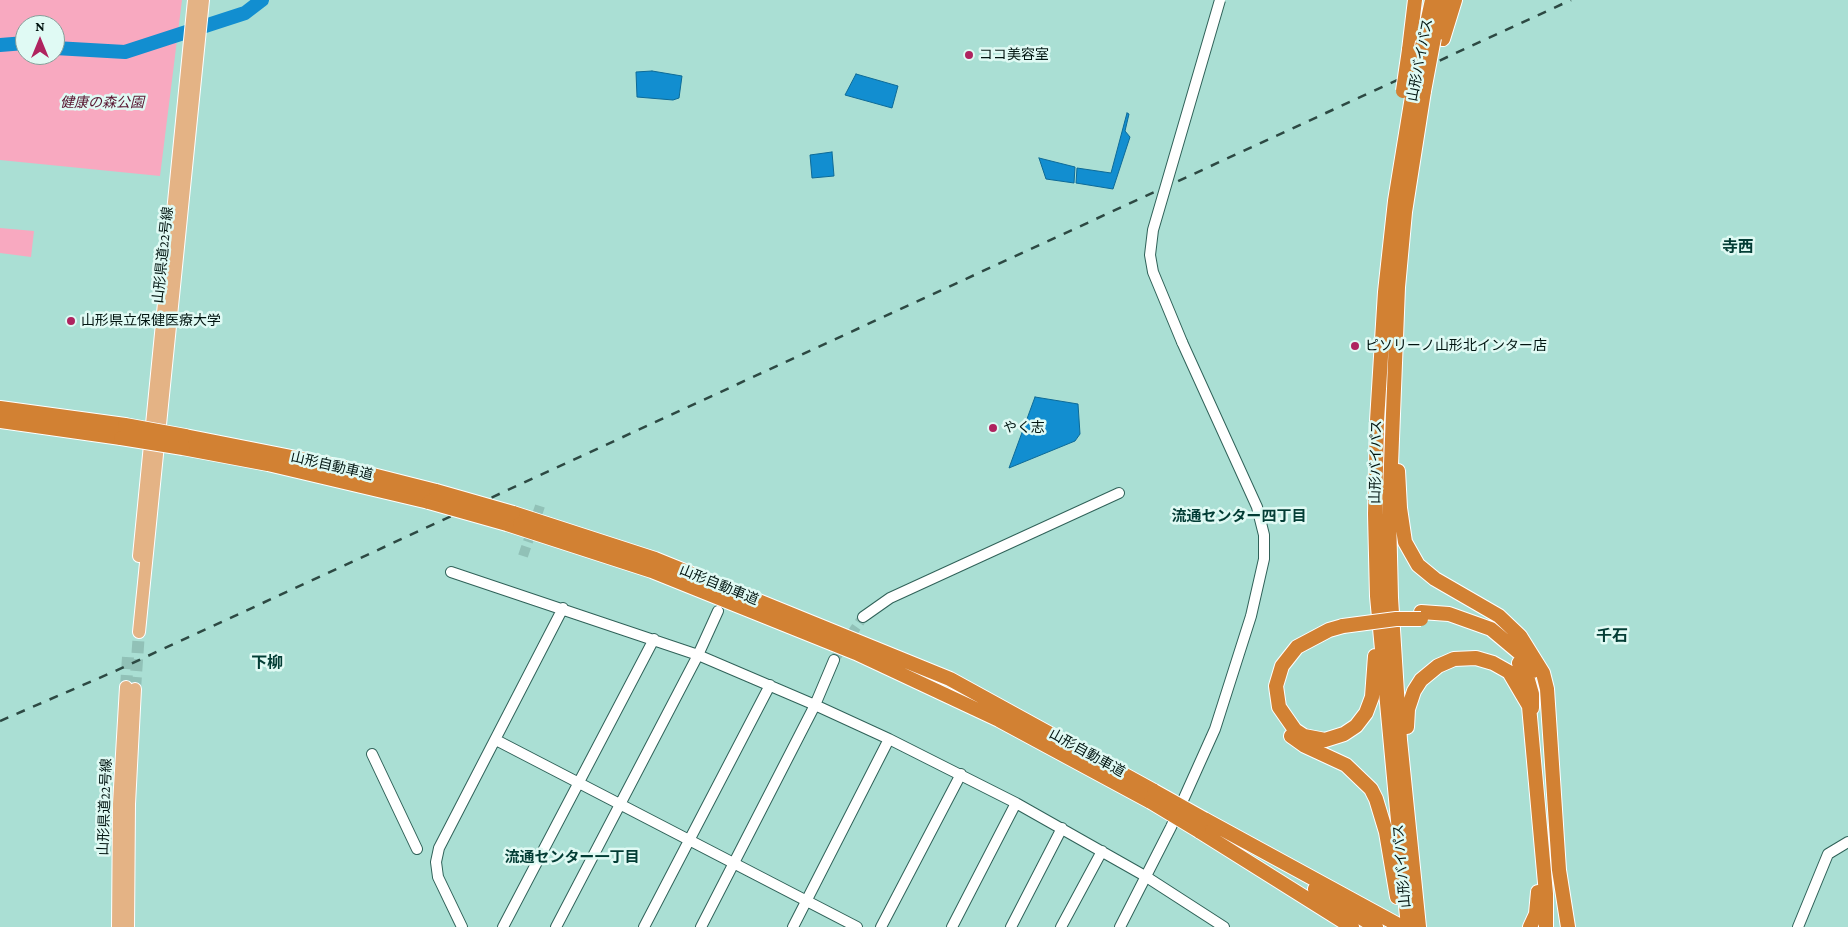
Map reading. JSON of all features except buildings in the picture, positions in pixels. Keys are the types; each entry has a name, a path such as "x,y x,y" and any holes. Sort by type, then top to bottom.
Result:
{"highway":[{"path":"1415,0 1409,50 1418,91"},
{"name":"山形バイパス","path":"1432,0 1433,40"},
{"name":"山形バイパス","path":"1408,927 1377,596 1375,514 1377,422 1385,292 1395,201 1418,91 1442,0"},
{"path":"1418,91 1433,40 1455,0"},
{"name":"山形バイパス","path":"1418,91 1398,287 1388,515 1400,740 1419,927"},
{"path":"1398,287 1400,333 1398,458 1400,508 1405,542 1418,565 1435,579 1499,616 1520,636 1543,673 1547,689 1559,870 1568,927"},
{"name":"山形自動車道","path":"0,408 184,442 337,466 432,497 655,559 950,680 1102,760 1153,796 1375,922 1402,927"},
{"name":"山形自動車道","path":"0,421 123,431"},
{"path":"1343,622 1297,647 1282,666 1276,686 1279,706 1295,730 1304,736 1326,740 1344,734 1356,726 1366,713 1372,697 1375,663 1370,559 1375,514"},
{"path":"1406,912 1395,891 1386,832 1371,789 1346,765 1305,746 1288,734 1272,712 1268,697 1271,668 1286,646 1312,629 1343,622 1449,614 1465,618 1491,629 1522,655 1536,676 1550,729"},
{"path":"1421,616 1462,625 1488,635 1514,657 1528,680 1532,694 1532,739"},
{"path":"1417,903 1415,829 1407,739 1407,715 1414,691 1421,680 1438,666 1454,659 1476,658 1493,663 1509,672 1529,706 1546,894 1546,927"},
{"name":"山形自動車道","path":"1202,825 1352,927"},
{"path":"1530,927 1536,914 1541,851"},
{"path":"1553,927 1559,870"}],"main road":[{"name":"山形県道22号線","path":"194,0 186,68 135,631 196,81 203,0"},
{"name":"山形県道22号線","path":"118,927 119,804 130,688 128,927"}],"street":[{"path":"1120,927 1174,820 1215,729 1251,616 1264,559 1264,535 1257,507 1182,342 1153,272 1150,255 1153,230 1220,0"},
{"path":"863,616 890,598 1119,493"},
{"path":"451,572 654,639 698,655 816,704 961,774 1062,828 1145,876 1218,925"},
{"path":"462,927 438,877 438,855 562,608"},
{"path":"556,927 619,803 698,655 718,610"},
{"path":"503,927 654,639"},
{"path":"701,927 816,704 834,660"},
{"path":"644,927 770,685"},
{"path":"793,927 889,739"},
{"path":"496,740 857,927"},
{"path":"372,754 417,849"},
{"path":"881,927 961,774"},
{"path":"952,927 1016,803"},
{"path":"1011,927 1062,828"},
{"path":"1798,927 1828,854 1848,842"},
{"path":"1061,927 1102,850"}],"green space":[{"name":"健康の森公園","path":"0,0 182,0 160,176 0,160"},
{"path":"0,228 34,231 31,257 0,253"}],"water":[{"path":"652,71 682,76 679,98 673,100 637,97 636,72"},
{"path":"856,74 898,86 892,108 845,95"},
{"path":"1127,113 1129,114 1125,131 1130,137 1113,189 1076,183 1077,168 1111,173"},
{"path":"832,152 834,176 812,178 810,155"},
{"path":"1039,158 1075,167 1074,183 1046,179"},
{"path":"1035,397 1078,404 1080,434 1075,441 1009,468"}],"waterway":[{"path":"65,49 125,52 245,13 262,0"},
{"path":"0,45 15,44"}],"tunnel":[{"path":"523,556 540,506"},
{"path":"834,660 863,617"},
{"path":"135,689 139,632"},
{"path":"126,687 128,657"}],"railway":[{"path":"0,721 113,672 1571,0"}],"place":[{"name":"ココ美容室","path":"969,55"},
{"name":"山形県立保健医療大学","path":"71,321"},
{"name":"ピソリーノ山形北インター店","path":"1355,346"},
{"name":"やく志","path":"993,428"}],"district":[{"name":"寺西","path":"1738,247"},
{"name":"流通センター四丁目","path":"1239,516"},
{"name":"千石","path":"1612,636"},
{"name":"下柳","path":"267,663"},
{"name":"流通センター一丁目","path":"572,857"}]}
